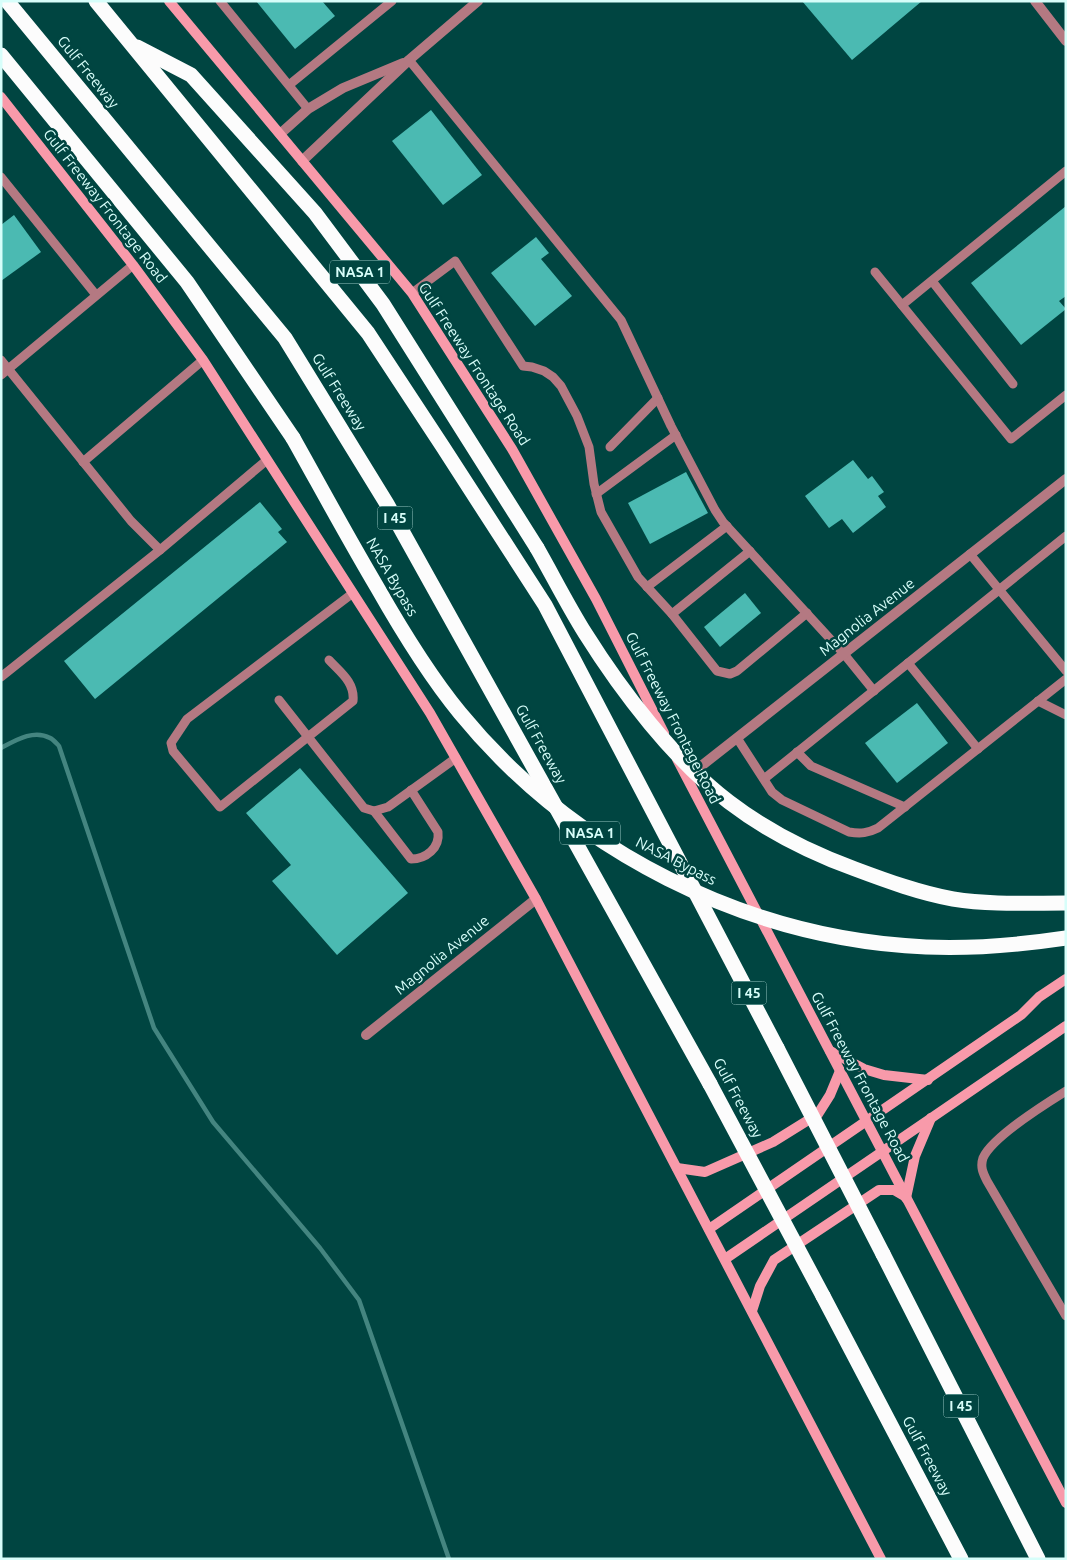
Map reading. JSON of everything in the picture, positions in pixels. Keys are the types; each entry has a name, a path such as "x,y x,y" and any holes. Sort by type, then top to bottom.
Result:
{"highway":[{"name":"Gulf Freeway","path":"7,1 285,338 387,504 710,1084 961,1559"},
{"name":"I 45","path":"96,1 368,333 545,605 778,1048 1038,1559"},
{"name":"NASA 1","path":"130,44 191,75 315,213 383,304 537,548 584,632 612,674 647,720 679,756 729,802 776,833 836,862 890,883 952,899 1003,903 1066,903"},
{"name":"NASA Bypass","path":"1,55 186,282 293,438 410,645 458,711 486,744 521,778 571,820 610,847 677,883 725,904 796,926 845,938 925,947 964,948 1000,946 1066,938"}],"main road":[{"name":"Gulf Freeway Frontage Road","path":"169,1 412,293 512,449 596,599 686,778 1066,1503"},
{"name":"Gulf Freeway Frontage Road","path":"1,98 133,265 202,360 430,713 536,899 881,1559"},
{"path":"709,1229 1021,1015 1039,997 1066,979"},
{"path":"725,1259 1066,1026"},
{"path":"829,1050 864,1069 884,1075 928,1080"},
{"path":"677,1168 705,1172 773,1142 818,1114 830,1095 840,1071"},
{"path":"752,1311 760,1286 774,1260 879,1190 894,1190 906,1198 915,1156 931,1118"}],"street":[{"path":"302,161 409,60 478,1"},
{"path":"1035,1 1066,41"},
{"path":"280,134 308,109 343,88 409,60"},
{"name":"Magnolia Avenue","path":"686,778 1066,479"},
{"name":"Magnolia Avenue","path":"366,1035 536,899"}],"lane":[{"path":"220,1 308,109"},
{"path":"289,85 392,1"},
{"path":"409,60 621,320 676,436 715,510 727,526 844,654 874,690"},
{"path":"902,305 1066,171"},
{"path":"1,177 96,296"},
{"path":"412,293 455,261 523,366 544,371 561,386 577,416 589,447 596,494 601,512 638,577 672,614 716,671 730,674 737,671 807,613"},
{"path":"5,372 133,265"},
{"path":"875,272 1011,439 1066,395"},
{"path":"932,281 1013,384"},
{"path":"1,360 5,372 131,521 160,550"},
{"path":"83,462 202,360"},
{"path":"610,447 658,398"},
{"path":"596,494 676,436"},
{"path":"1,677 160,550 267,460"},
{"path":"647,587 727,526"},
{"path":"764,779 999,590 1064,541"},
{"path":"672,614 750,550"},
{"path":"970,554 1066,671"},
{"path":"329,660 351,683 354,693 353,701 220,807 173,751 170,743 187,719 353,593"},
{"path":"908,663 978,749"},
{"path":"737,738 772,792 782,800 849,832 859,834 878,828 1066,679"},
{"path":"279,700 364,808 374,811 411,859 419,859 436,847 439,840 438,832 411,790"},
{"path":"1038,701 1066,715"},
{"path":"797,752 811,766 905,806"},
{"path":"374,811 388,806 456,758"},
{"path":"1066,1091 1037,1109 1000,1138 988,1151 983,1160 982,1169 987,1181 1066,1316"}],"building":[{"path":"256,1 322,1 335,16 295,49"},
{"path":"802,1 922,1 852,60"},
{"path":"431,110 482,175 443,205 392,141"},
{"path":"1066,206 1066,296 1059,301 1066,309 1021,345 971,283"},
{"path":"14,215 41,252 1,281 1,225"},
{"path":"536,237 549,253 541,259 572,296 535,326 491,273"},
{"path":"853,460 868,479 872,476 884,492 878,496 886,507 853,533 842,519 829,528 805,496"},
{"path":"686,472 708,513 650,544 628,503"},
{"path":"260,502 282,529 278,532 287,542 95,699 64,661"},
{"path":"745,593 761,613 720,647 704,627"},
{"path":"917,703 948,743 897,783 865,743"},
{"path":"300,768 408,893 337,955 272,881 291,865 246,813"}],"waterway":[{"path":"1,748 31,735 44,736 59,746 154,1028 213,1122 320,1248 359,1300 449,1559"}]}
